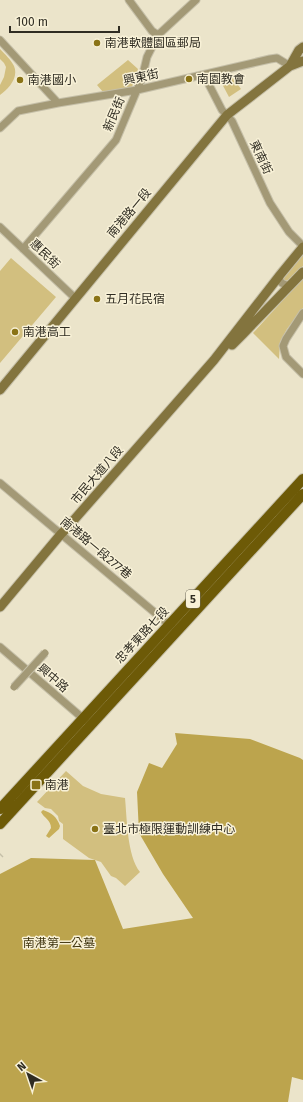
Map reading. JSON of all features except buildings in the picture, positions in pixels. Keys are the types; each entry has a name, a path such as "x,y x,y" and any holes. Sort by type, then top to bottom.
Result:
{"main road":[{"name":"忠孝東路七段","path":"0,824 87,722 173,628 303,479"},
{"name":"忠孝東路七段","path":"173,628 303,494"},
{"name":"忠孝東路七段","path":"0,809 87,722"}],"street":[{"path":"129,0 152,31 158,35"},
{"name":"新民街","path":"23,249 116,140 142,78 147,57 158,35 196,0"},
{"path":"0,40 58,103"},
{"name":"南港路一段","path":"290,66 299,50 303,47"},
{"name":"興東街","path":"0,128 18,111 137,90 204,75 244,64 277,58 290,66"},
{"name":"南港路一段","path":"0,390 227,115 290,66 303,61"},
{"name":"東南街","path":"204,75 222,110 232,121 270,203 289,232 303,247"},
{"name":"惠民街","path":"0,227 75,298"},
{"name":"市民大道八段","path":"0,606 61,534 214,360 303,247"},
{"name":"市民大道八段","path":"214,360 243,334 303,272"},
{"path":"280,275 279,280 281,283 290,286"},
{"path":"303,313 283,346 286,357 303,374"},
{"path":"0,494 3,486"},
{"name":"南港路一段277巷","path":"3,486 173,628"},
{"name":"興中路","path":"0,647 87,722"},
{"path":"14,687 45,653"}],"shaded area":[{"path":"0,49 14,66 15,75 12,83 0,95 0,85 4,77 6,67 0,59"},
{"path":"128,60 138,69 132,87 103,92 97,85"},
{"path":"233,78 241,89 229,97 220,80"},
{"path":"303,254 303,266 288,280 283,280 282,278"},
{"name":"南港高工","path":"11,258 56,297 0,363 0,271"},
{"path":"303,278 303,308 287,329 280,342 279,359 253,333"},
{"name":"臺北市極限運動訓練中心","path":"66,771 83,786 101,794 125,798 130,847 132,856 140,872 125,886 116,878 111,876 101,862 89,858 63,839 63,824 59,821 58,816 51,809 45,808 37,802"},
{"path":"43,810 54,816 60,826 59,829 49,838 46,836 51,828 51,825 41,812"}],"green space":[{"name":"南港第一公墓","path":"175,733 250,739 303,760 303,1080 292,1077 288,1102 0,1102 0,874 31,858 95,860 123,929 193,918 163,874 139,833 137,792 149,763 162,768 177,744"}],"place":[{"name":"南港軟體園區郵局","path":"97,43"},
{"name":"南園教會","path":"189,79"},
{"name":"南港國小","path":"20,80"},
{"name":"五月花民宿","path":"97,299"},
{"name":"南港高工","path":"15,332"},
{"name":"南港","path":"36,785"},
{"name":"臺北市極限運動訓練中心","path":"95,829"}]}
